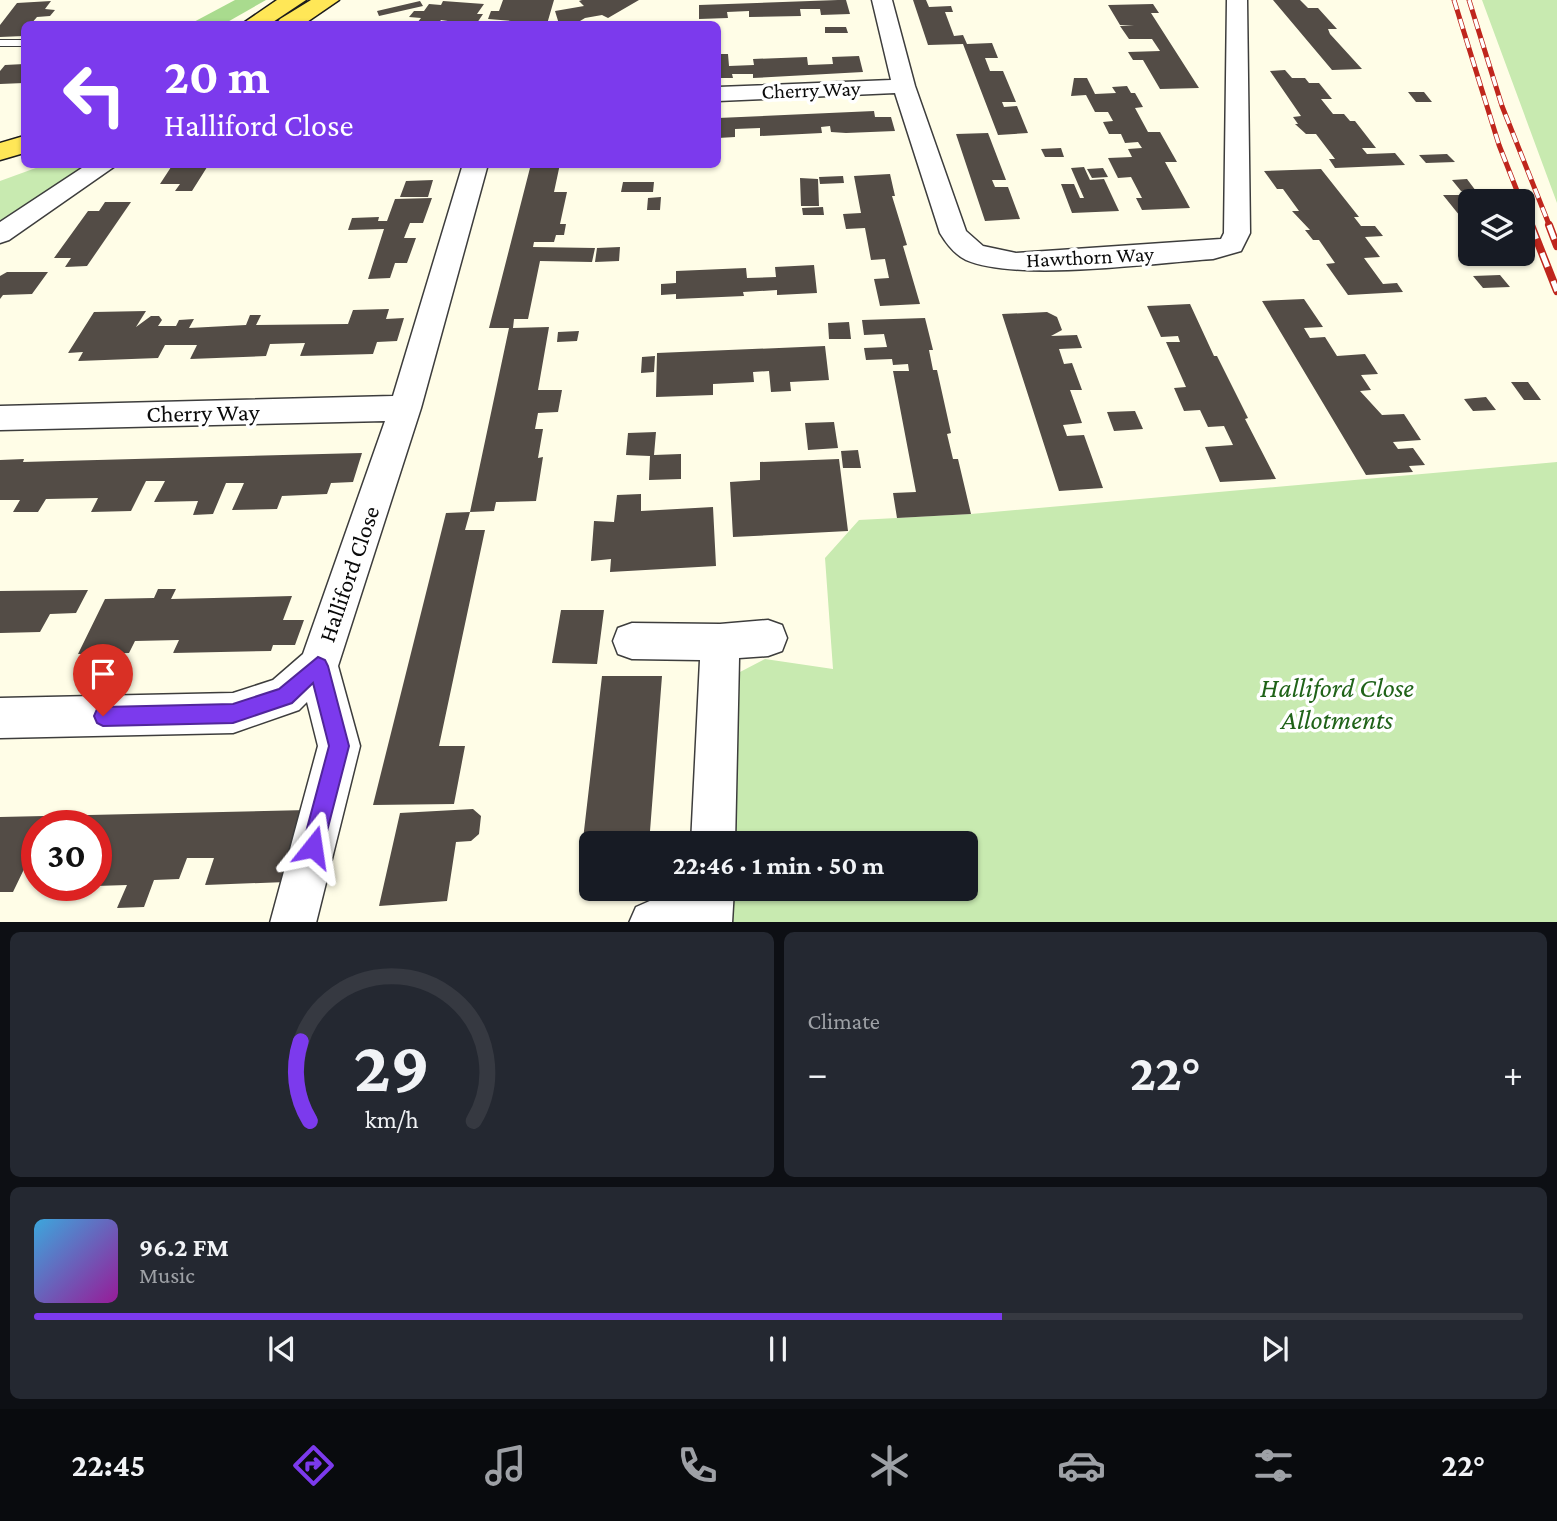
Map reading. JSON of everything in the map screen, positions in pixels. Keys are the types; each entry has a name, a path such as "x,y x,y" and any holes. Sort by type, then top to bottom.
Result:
{"main road":[{"path":"259,21 294,0"},
{"path":"293,21 327,0"},
{"path":"0,132 21,126"},
{"path":"0,152 21,145"}],"street":[{"name":"Hawthorn Way","path":"882,0 904,86 953,233 975,253 1016,262 1213,250 1231,246 1237,233 1237,0"},
{"name":"Cherry Way","path":"721,94 904,86"},
{"path":"0,234 100,168"},
{"name":"Halliford Close","path":"0,719 233,713 285,696 318,666 405,408 475,168"},
{"name":"Cherry Way","path":"0,418 405,408"},
{"path":"632,641 720,642 768,638"},
{"path":"713,831 720,642"},
{"path":"293,922 339,746 318,666"},
{"path":"652,922 711,917 711,901"}],"lane":[{"path":"0,43 21,43"}],"green space":[{"path":"235,0 266,0 229,21 196,21"},
{"path":"1482,0 1557,0 1557,203"},
{"path":"36,168 83,168 0,221 0,181"},
{"name":"Halliford Close Allotments","path":"1557,462 1557,922 725,922 726,901 978,901 978,831 729,831 731,710 740,672 765,659 833,669 825,558 859,520 971,514"}],"building":[{"path":"503,0 554,0 548,21 488,19 491,11 499,11"},
{"path":"639,0 608,18 602,15 580,21 558,21 555,11 584,6 579,1"},
{"path":"846,0 850,14 821,15 820,9 800,9 801,16 749,17 749,11 727,12 728,18 699,19 699,5"},
{"path":"913,0 926,0 929,7 951,6 953,12 945,12 954,36 963,35 967,44 992,43 998,58 985,58 990,71 1003,71 1016,102 1002,102 1004,107 1017,106 1028,133 998,135 963,44 928,45"},
{"path":"1273,0 1300,0 1308,8 1318,8 1337,29 1328,29 1330,34 1362,69 1332,70"},
{"path":"51,1 45,9 55,10 50,16 37,17 34,21 21,21 21,36 0,37 0,25 17,3"},
{"path":"420,1 423,6 379,16 377,11"},
{"path":"443,1 484,4 477,14 483,14 478,21 419,21 421,18 409,17 414,11 424,11 429,4 441,5"},
{"path":"1153,4 1159,13 1151,13 1199,88 1160,89 1143,60 1133,60 1128,52 1160,51 1152,39 1129,39 1120,26 1134,26 1120,25 1108,5"},
{"path":"825,27 846,27 848,33 825,33"},
{"path":"721,54 728,54 729,66 754,65 753,59 807,57 808,65 833,64 832,57 859,56 863,72 753,78 753,74 732,74 733,78 721,78"},
{"path":"21,64 21,83 0,84 0,71 5,65"},
{"path":"1285,70 1292,78 1305,78 1309,83 1319,83 1332,99 1321,99 1333,114 1344,114 1350,121 1355,121 1376,148 1362,148 1367,154 1395,153 1405,165 1335,168 1329,159 1335,159 1316,134 1306,134 1295,124 1298,124 1293,117 1301,116 1270,71"},
{"path":"1074,78 1087,78 1095,94 1116,93 1112,87 1127,86 1131,93 1135,93 1143,107 1135,108 1148,132 1160,132 1177,162 1165,162 1190,208 1142,210 1136,198 1142,198 1131,177 1118,178 1108,158 1132,157 1128,149 1142,148 1138,142 1125,143 1121,134 1109,134 1103,122 1113,121 1108,112 1095,112 1086,95 1071,96"},
{"path":"1408,92 1424,92 1432,102 1416,102"},
{"path":"874,111 875,117 891,117 895,131 831,132 830,126 821,127 822,133 760,136 760,128 735,129 735,137 721,138 721,118"},
{"path":"988,133 1006,180 992,180 995,187 1008,187 1020,219 985,221 956,134"},
{"path":"1061,148 1064,157 1045,157 1041,149"},
{"path":"1447,154 1455,162 1426,163 1419,155"},
{"path":"1084,167 1090,180 1104,179 1119,211 1072,213 1061,184 1074,184 1080,198 1084,198 1071,168"},
{"path":"170,168 206,168 192,191 175,191 180,184 160,184"},
{"path":"530,168 559,168 554,192 567,192 560,224 566,224 564,235 556,235 554,242 534,242 533,247 595,248 592,262 540,261 528,319 514,319 513,328 549,327 538,390 562,390 558,412 538,413 535,429 543,429 538,458 543,457 536,501 496,502 494,511 470,512 509,328 489,328"},
{"path":"1103,168 1108,177 1092,178 1087,169"},
{"path":"1321,169 1359,217 1354,217 1361,226 1375,226 1383,236 1365,237 1380,257 1364,258 1383,284 1397,283 1403,292 1348,295 1326,264 1335,263 1319,240 1313,240 1305,230 1310,230 1292,211 1299,211 1283,189 1277,189 1264,171"},
{"path":"890,174 895,196 892,196 907,245 903,246 920,304 880,306 874,279 889,278 885,259 871,260 865,228 846,229 843,214 861,213 854,176"},
{"path":"843,176 844,183 820,184 819,177"},
{"path":"800,178 818,179 819,206 801,206"},
{"path":"1467,179 1474,189 1459,189 1452,180"},
{"path":"433,180 428,197 400,197 406,181"},
{"path":"623,182 654,182 653,192 621,192"},
{"path":"1443,195 1458,195 1458,214"},
{"path":"661,197 660,210 647,210 648,198"},
{"path":"432,198 423,223 410,223 404,238 416,238 407,263 395,263 390,278 368,279 384,229 348,230 352,218 379,217 378,221 387,221 395,199"},
{"path":"105,202 131,202 87,266 65,267 71,258 54,258 88,211 99,211"},
{"path":"823,207 824,215 803,215 802,208"},
{"path":"620,247 619,261 595,262 597,248"},
{"path":"814,265 817,293 777,295 777,290 743,292 744,296 676,299 676,294 661,295 661,284 676,283 676,271 746,268 747,278 776,277 775,267"},
{"path":"7,272 48,272 32,294 3,295 0,299 0,276"},
{"path":"1500,275 1510,287 1483,288 1473,276"},
{"path":"1304,299 1323,327 1304,328 1310,338 1325,337 1337,356 1365,354 1378,374 1361,375 1371,390 1360,391 1382,415 1404,414 1421,440 1393,442 1398,449 1413,448 1425,465 1409,466 1413,472 1366,475 1262,301"},
{"path":"1190,304 1276,479 1220,482 1205,447 1233,445 1224,426 1208,427 1200,410 1184,411 1174,388 1186,387 1166,342 1180,342 1178,336 1161,337 1147,306"},
{"path":"389,309 386,319 404,318 397,341 377,342 373,354 300,356 305,343 270,344 266,356 190,359 197,345 165,345 158,358 78,361 83,352 68,353 94,312 146,311 136,327 151,316 159,316 162,320 158,326 176,326 179,320 194,319 189,328 246,325 250,315 261,315 256,325 348,324 353,310"},
{"path":"1047,312 1057,317 1062,330 1051,336 1077,335 1082,348 1059,349 1064,364 1072,363 1082,390 1070,390 1082,423 1063,425 1067,436 1084,435 1103,488 1059,491 1002,314"},
{"path":"925,318 933,350 929,350 933,370 937,370 951,433 947,434 953,459 958,459 971,514 897,518 893,493 916,492 893,371 909,371 908,364 893,365 892,359 866,360 864,348 887,347 884,334 864,335 862,320"},
{"path":"849,322 851,339 829,339 828,323"},
{"path":"579,331 577,341 557,342 558,332"},
{"path":"825,346 829,380 790,382 791,391 771,392 769,371 753,372 754,382 713,384 713,395 656,397 657,353"},
{"path":"655,356 654,372 641,373 642,357"},
{"path":"1511,382 1528,382 1541,400 1524,400"},
{"path":"1486,397 1496,410 1473,411 1464,399"},
{"path":"1135,411 1143,429 1114,431 1107,412"},
{"path":"834,422 838,448 808,450 805,423"},
{"path":"656,432 654,455 681,454 681,479 649,480 650,456 626,455 628,433"},
{"path":"858,450 861,468 843,468 841,451"},
{"path":"362,453 353,482 331,483 327,494 282,496 277,509 232,510 244,483 226,483 213,514 193,515 198,501 154,502 165,481 146,481 131,511 91,512 98,498 46,499 38,512 13,512 20,500 0,500 0,460 24,459 23,462"},
{"path":"839,459 848,531 733,537 730,482 760,480 760,462"},
{"path":"641,494 641,511 713,507 716,566 610,572 611,559 591,561 594,521 614,522 617,495"},
{"path":"470,512 465,530 485,530 439,746 465,746 454,804 373,805 446,513"},
{"path":"158,589 176,589 171,599 292,596 283,620 304,620 295,645 273,645 271,651 173,653 179,640 135,641 129,653 78,654 105,599 154,598"},
{"path":"88,590 76,613 50,614 40,632 0,633 0,591"},
{"path":"561,610 604,610 597,664 552,663"},
{"path":"602,676 662,676 650,831 584,831"},
{"path":"473,809 481,816 479,834 471,841 456,842 447,901 379,906 400,813"},
{"path":"307,810 286,882 205,885 214,858 187,858 179,879 154,880 144,907 117,908 127,885 112,885 112,814"},
{"path":"0,817 21,817 21,875 13,892 0,892"}],"railway":[{"path":"1454,0 1499,145 1516,189"},
{"path":"1469,0 1502,106 1550,227"},
{"path":"1549,225 1557,246"},
{"path":"1535,235 1557,291"}],"route":[{"path":"103,716 233,713 285,696 318,666 339,746 313,847"}]}
